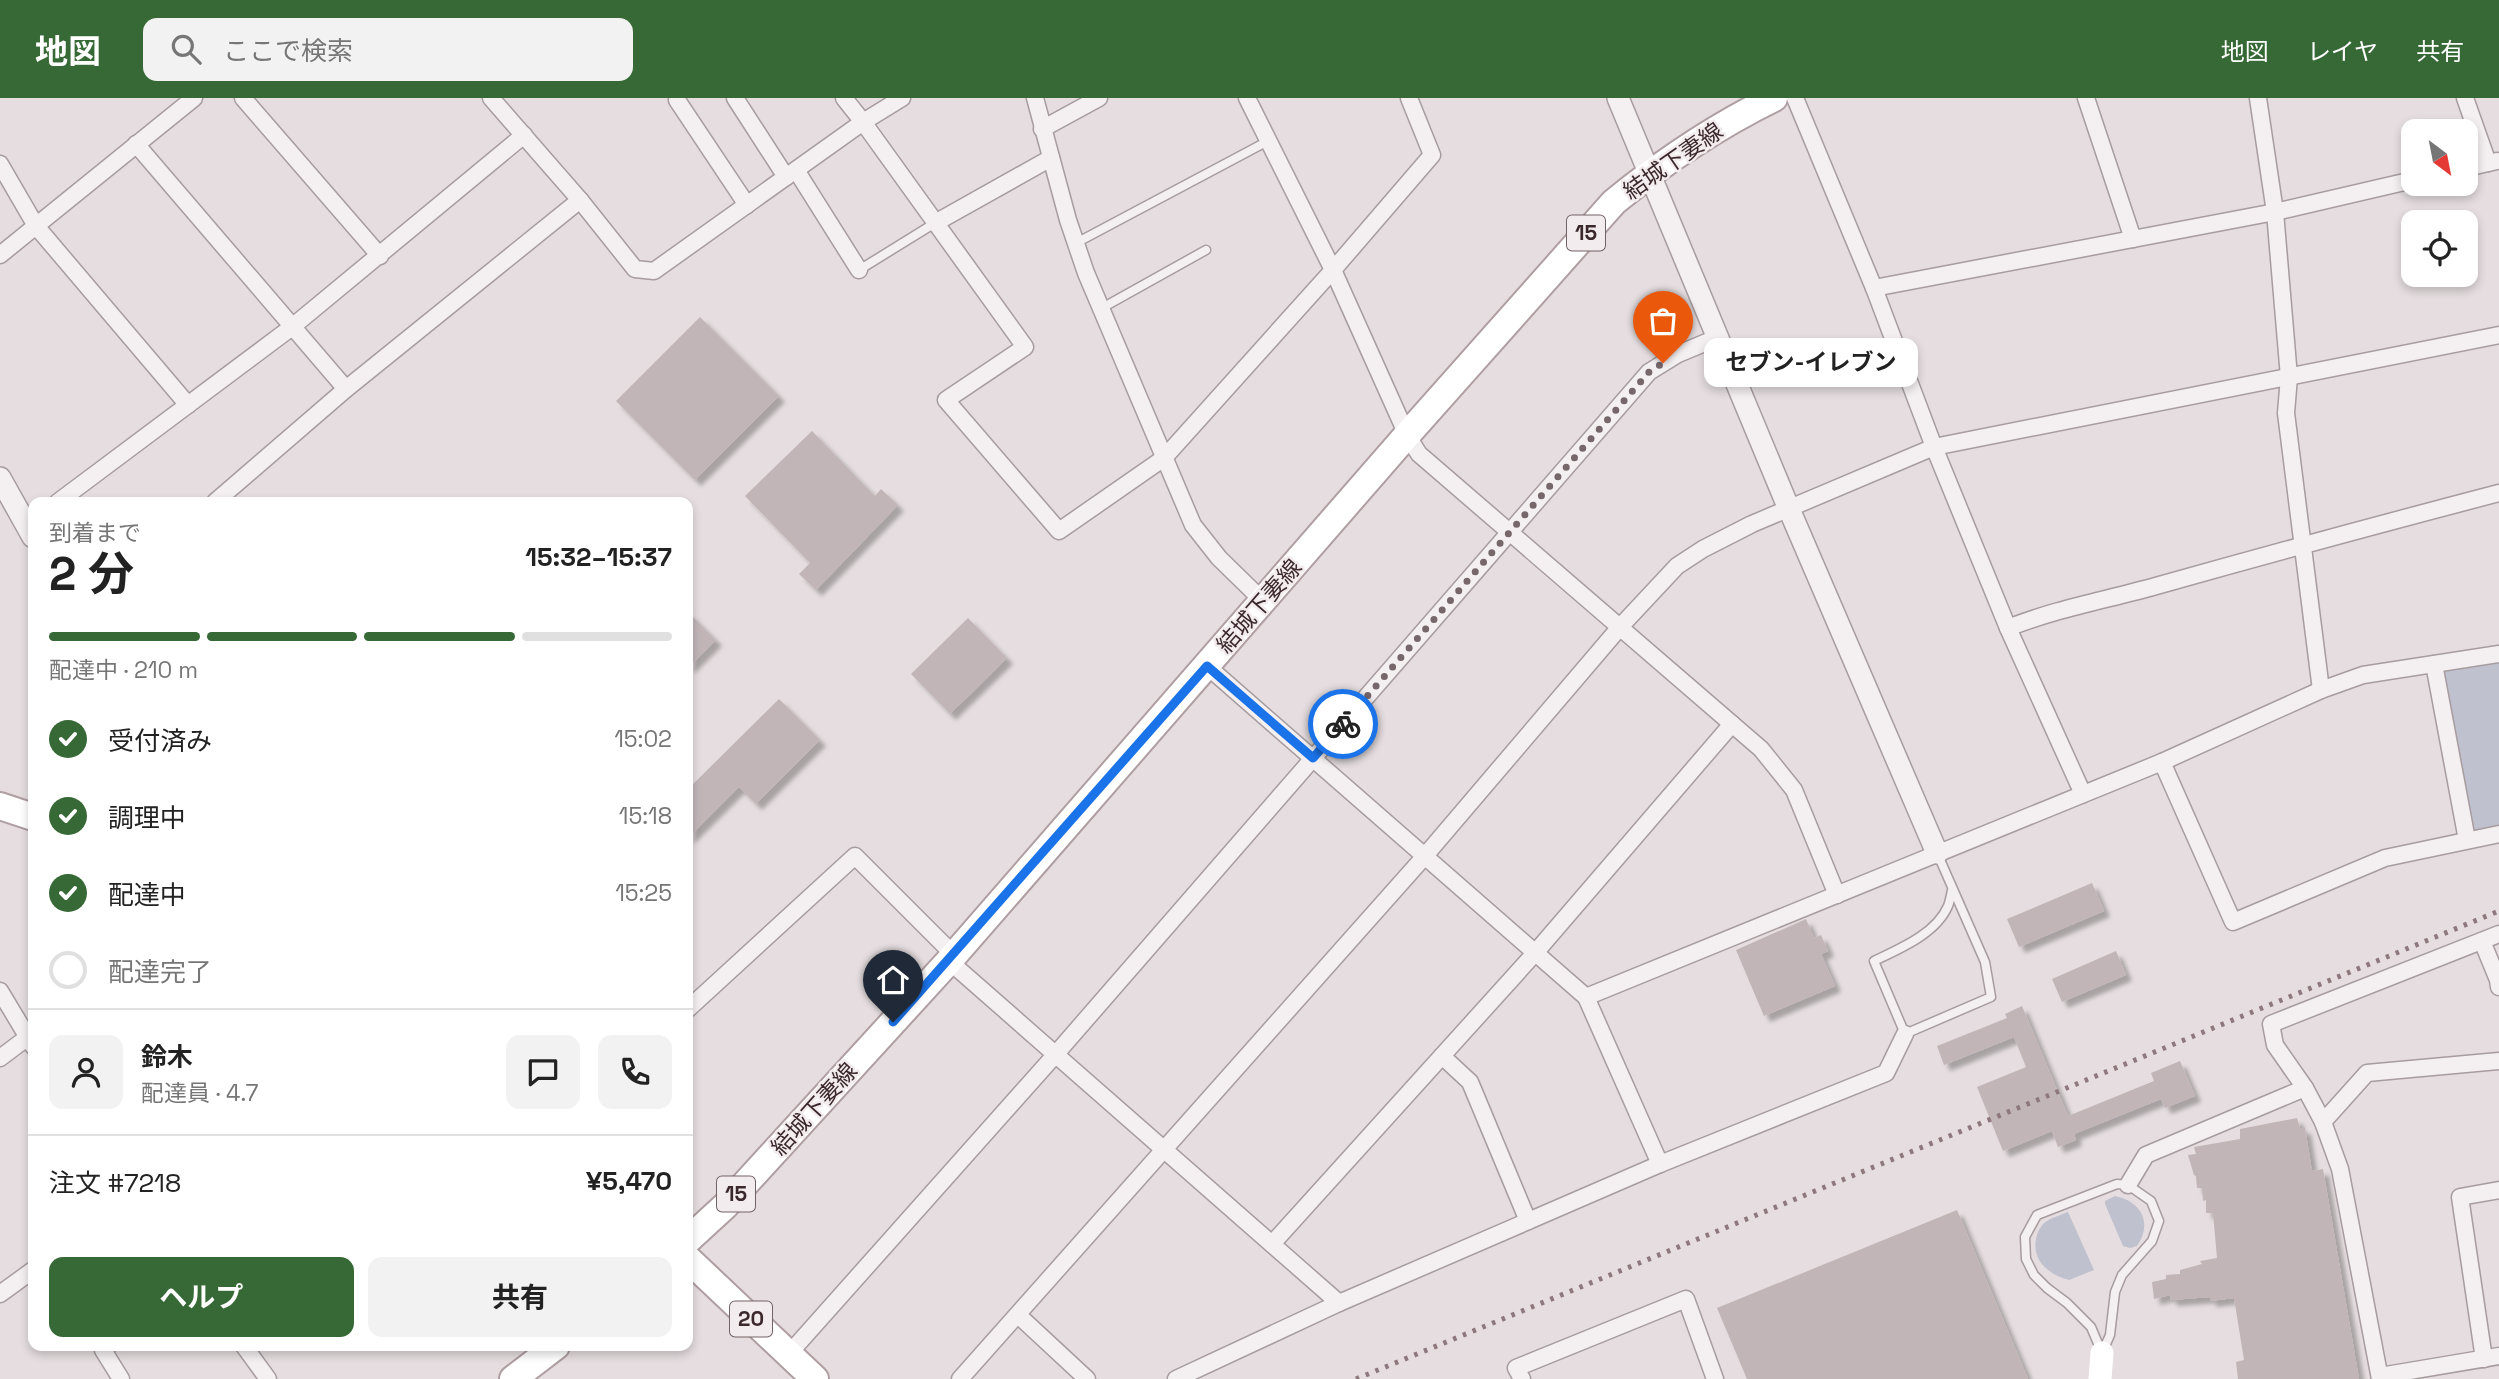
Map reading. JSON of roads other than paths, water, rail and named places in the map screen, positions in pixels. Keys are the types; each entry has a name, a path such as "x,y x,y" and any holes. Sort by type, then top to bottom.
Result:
{"main road":[{"name":"結城下妻線","path":"693,1235 725,1206 951,958 1607,209 1651,172 1726,124 1774,98"},
{"path":"0,806 28,815"},
{"name":"20","path":"693,1264 787,1356 815,1379"},
{"path":"513,1379 549,1351"},
{"path":"2100,1379 2102,1353"}],"street":[{"path":"0,255 194,98"},
{"path":"243,98 380,256"},
{"path":"491,98 580,200 635,270 654,271 863,122 902,98"},
{"path":"734,98 859,270"},
{"path":"844,98 1025,347 946,400 1059,531 1164,458 1334,270 1432,155 1409,98"},
{"path":"1035,98 1076,243 1101,309 1193,525 1219,558 1263,601"},
{"path":"1042,129 1099,98"},
{"path":"1247,98 1334,270 1407,435 1419,454 1761,749 1794,790 1837,895"},
{"path":"1618,98 1937,853"},
{"path":"1795,98 1874,288 1934,447 2008,628 2083,794"},
{"path":"2086,98 2133,239"},
{"path":"2258,98 2275,212 2289,377 2286,413 2321,690"},
{"path":"2465,98 2494,162"},
{"path":"677,99 747,205"},
{"path":"65,497 292,327 524,135"},
{"path":"136,144 346,389"},
{"path":"935,223 1051,158"},
{"path":"0,164 36,226 188,405"},
{"path":"1874,288 2275,212 2401,183"},
{"path":"221,497 346,389 580,200"},
{"path":"960,1379 1424,857 1620,627 1677,566 1752,524 1934,447 2499,335"},
{"path":"787,1356 1055,1055 1649,372 1678,354 1719,337"},
{"path":"0,478 28,523"},
{"path":"2008,628 2039,615 2103,601 2304,544 2499,493"},
{"path":"1586,998 2162,762 2321,690 2363,675 2499,654"},
{"path":"2434,664 2468,839"},
{"path":"1207,666 1586,998 1660,1164"},
{"path":"1272,1244 1535,953 1732,724"},
{"path":"2162,762 2232,922 2385,858 2499,834"},
{"path":"693,1004 855,856 951,958 1055,1055 1339,1303"},
{"path":"2499,934 2272,1024 2275,1045 2305,1088 2323,1122 2340,1168 2380,1378 2492,1358 2460,1197 2499,1190"},
{"path":"2482,941 2499,987"},
{"path":"0,991 28,1037"},
{"path":"1176,1379 1339,1303 1660,1164 1886,1073 1905,1034"},
{"path":"0,1058 28,1044"},
{"path":"1441,1056 1469,1082 1528,1221"},
{"path":"2323,1122 2367,1073 2499,1061"},
{"path":"2128,1185 2146,1155 2305,1088"},
{"path":"0,1294 28,1274"},
{"path":"1522,1379 1516,1368 1686,1299 1714,1379"},
{"path":"1018,1315 1087,1379"},
{"path":"104,1351 121,1379"},
{"path":"247,1351 265,1378"}],"lane":[{"path":"1076,243 1268,141"},
{"path":"859,270 935,223"},
{"path":"1101,309 1206,250"},
{"path":"1937,853 1986,962 1991,996 1905,1034 1874,961 1909,944 1934,925 1948,907 1952,890"},
{"path":"2117,1184 2128,1185 2151,1201 2159,1221 2152,1241 2122,1275 2115,1292 2110,1335 2102,1353 2091,1327 2035,1275 2026,1259 2024,1242 2037,1215 2117,1184"}],"railway":[{"path":"1356,1379 2499,911"}],"place":[{"name":"セブン-イレブン","path":"1663,363"}]}
